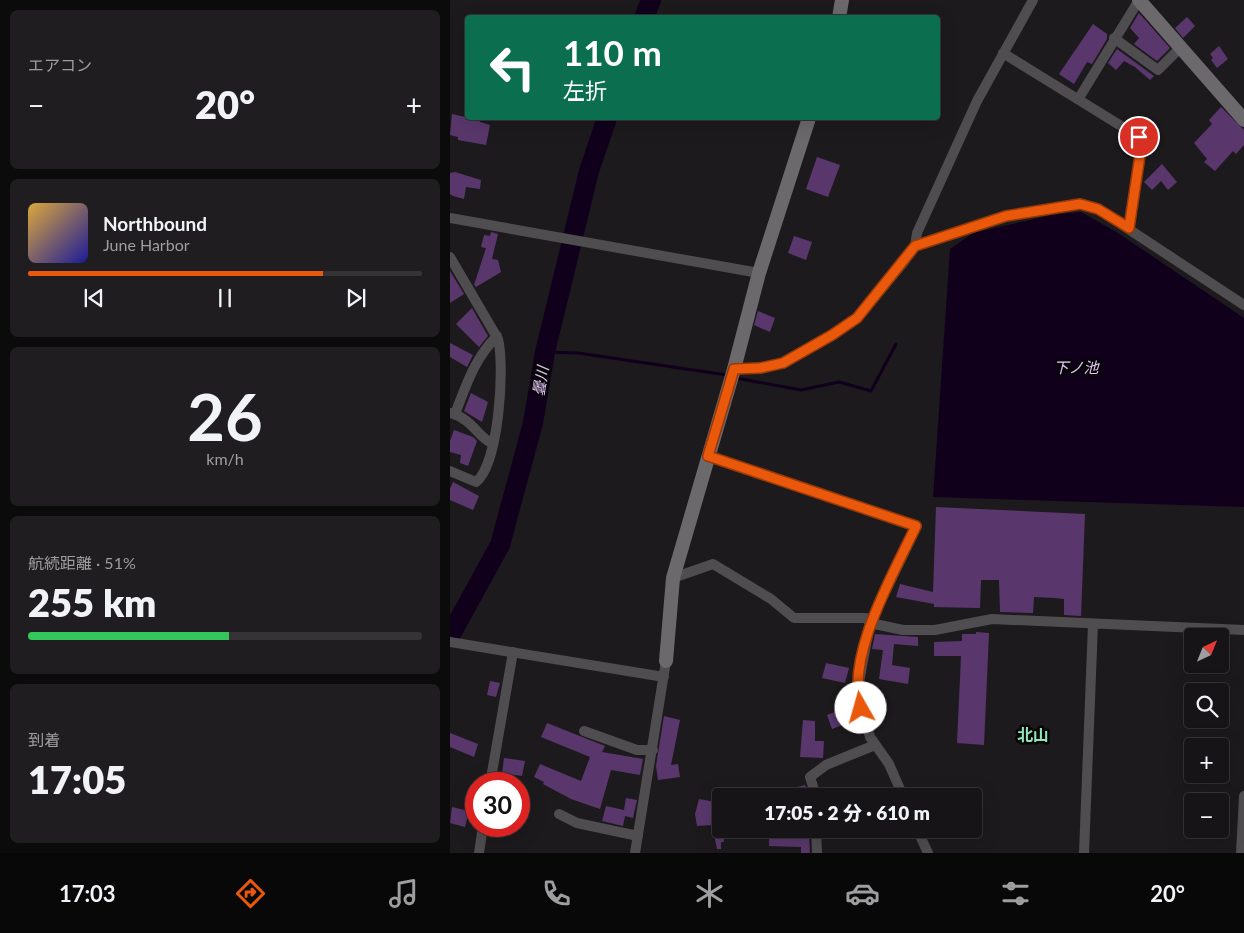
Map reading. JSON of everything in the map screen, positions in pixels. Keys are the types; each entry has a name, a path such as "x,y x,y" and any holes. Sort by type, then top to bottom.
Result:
{"street":[{"path":"840,15 842,0"},
{"path":"734,369 760,368 783,363 832,335 857,318 915,246 917,233 977,101 1033,0"},
{"path":"1079,98 1114,38 1143,1 1244,120"},
{"path":"1114,38 1158,70 1181,47"},
{"path":"1003,53 1079,98 1142,142 1129,228"},
{"path":"635,853 664,677 673,578 734,369 759,273 808,120"},
{"path":"915,246 1006,216 1080,204 1098,209 1129,228 1244,305"},
{"path":"450,218 759,273"},
{"path":"450,257 496,336 502,353 501,379 489,464 476,482 450,471"},
{"path":"493,444 485,441 472,424 453,414 478,358 496,336"},
{"path":"708,456 916,526 870,622 856,693 870,737 889,764 900,788"},
{"path":"673,578 713,564 771,599 794,618 866,618 870,622 903,630 935,630 992,619 1244,630"},
{"path":"1084,853 1093,624"},
{"path":"450,642 664,677"},
{"path":"492,772 513,652"},
{"path":"584,731 637,750 653,750"},
{"path":"813,788 810,777 826,765 875,745"},
{"path":"1241,853 1244,796"},
{"path":"559,814 577,823 638,836"},
{"path":"479,853 481,837"},
{"path":"816,838 817,853"},
{"path":"921,838 928,853"}],"water":[{"name":"下ノ池","path":"1081,212 1118,233 1244,318 1244,507 933,497 950,249 973,233 1052,215"}],"building":[{"path":"1139,13 1170,48 1157,61 1134,44 1139,38 1130,28"},
{"path":"1187,17 1195,26 1183,38 1175,28"},
{"path":"1093,24 1107,34 1107,39 1092,64 1087,62 1074,84 1059,74"},
{"path":"1219,46 1228,59 1217,68 1211,60 1213,58 1210,54"},
{"path":"1117,49 1154,76 1150,80 1135,67 1124,61 1116,70 1108,63"},
{"path":"1221,107 1244,130 1244,145 1236,154 1233,151 1215,171 1204,162 1207,159 1194,143 1212,124 1209,120"},
{"path":"452,114 465,117 465,120 479,120 490,125 486,145 458,140 458,137 450,135"},
{"path":"817,157 840,165 828,197 806,189"},
{"path":"1162,164 1177,182 1168,190 1161,181 1152,190 1144,182"},
{"path":"455,172 481,180 480,189 466,187 464,199 450,194 450,173"},
{"path":"491,232 498,234 492,259 498,260 501,272 476,287 474,285 486,248 481,247 484,235 490,236"},
{"path":"794,236 812,242 806,260 788,253"},
{"path":"450,271 464,294 450,303"},
{"path":"472,308 488,336 479,347 456,324"},
{"path":"758,311 775,318 770,332 754,325"},
{"path":"450,343 473,355 467,367 450,357"},
{"path":"471,393 488,402 482,422 464,411"},
{"path":"454,430 473,437 477,441 468,466 460,463 461,455 450,452 450,441"},
{"path":"453,482 479,496 473,510 450,500 450,489"},
{"path":"936,507 1085,514 1081,616 1064,615 1064,599 1055,598 1034,597 1033,613 1000,612 999,580 981,580 980,608 934,607 934,604 896,597 900,584 933,592"},
{"path":"976,632 989,633 984,745 957,743 961,656 934,656 934,642 962,641 962,634 976,634"},
{"path":"875,634 918,637 918,646 894,644 892,665 910,668 908,684 879,679 883,650 872,649"},
{"path":"826,663 849,668 845,683 822,678"},
{"path":"490,681 500,683 496,697 487,695"},
{"path":"853,705 858,719 832,729 827,715"},
{"path":"664,716 680,720 671,765 678,764 680,777 658,780 656,766"},
{"path":"803,720 815,721 815,741 824,741 823,758 800,757"},
{"path":"547,723 605,746 602,752 643,759 640,775 611,770 600,809 571,799 543,784 544,782 534,777 540,764 581,781 590,757 541,737"},
{"path":"450,733 478,744 474,757 450,747"},
{"path":"504,758 525,761 523,772 502,772"},
{"path":"805,785 806,788 794,788"},
{"path":"626,798 637,800 633,818 625,816 623,826 602,821 606,806 624,810"},
{"path":"699,799 712,801 712,825 697,826 695,814"},
{"path":"452,807 465,810 465,827 450,823"},
{"path":"715,838 724,838 724,842 721,842 721,849 717,849"},
{"path":"769,838 809,838 810,853 801,853 801,847 769,846"}],"waterway":[{"name":"曇川","path":"645,15 651,0"},
{"name":"曇川","path":"450,636 500,545 533,423 545,352 589,171 606,120"},
{"path":"736,378 801,390 839,382 871,391 896,344"},
{"path":"545,352 578,353 727,375"}],"district":[{"name":"北山","path":"1033,734"}],"route":[{"path":"861,708 856,693 870,622 916,526 708,456 734,369 760,368 783,363 832,335 857,318 915,246 1006,216 1080,204 1098,209 1129,228 1142,142 1139,137"}]}
